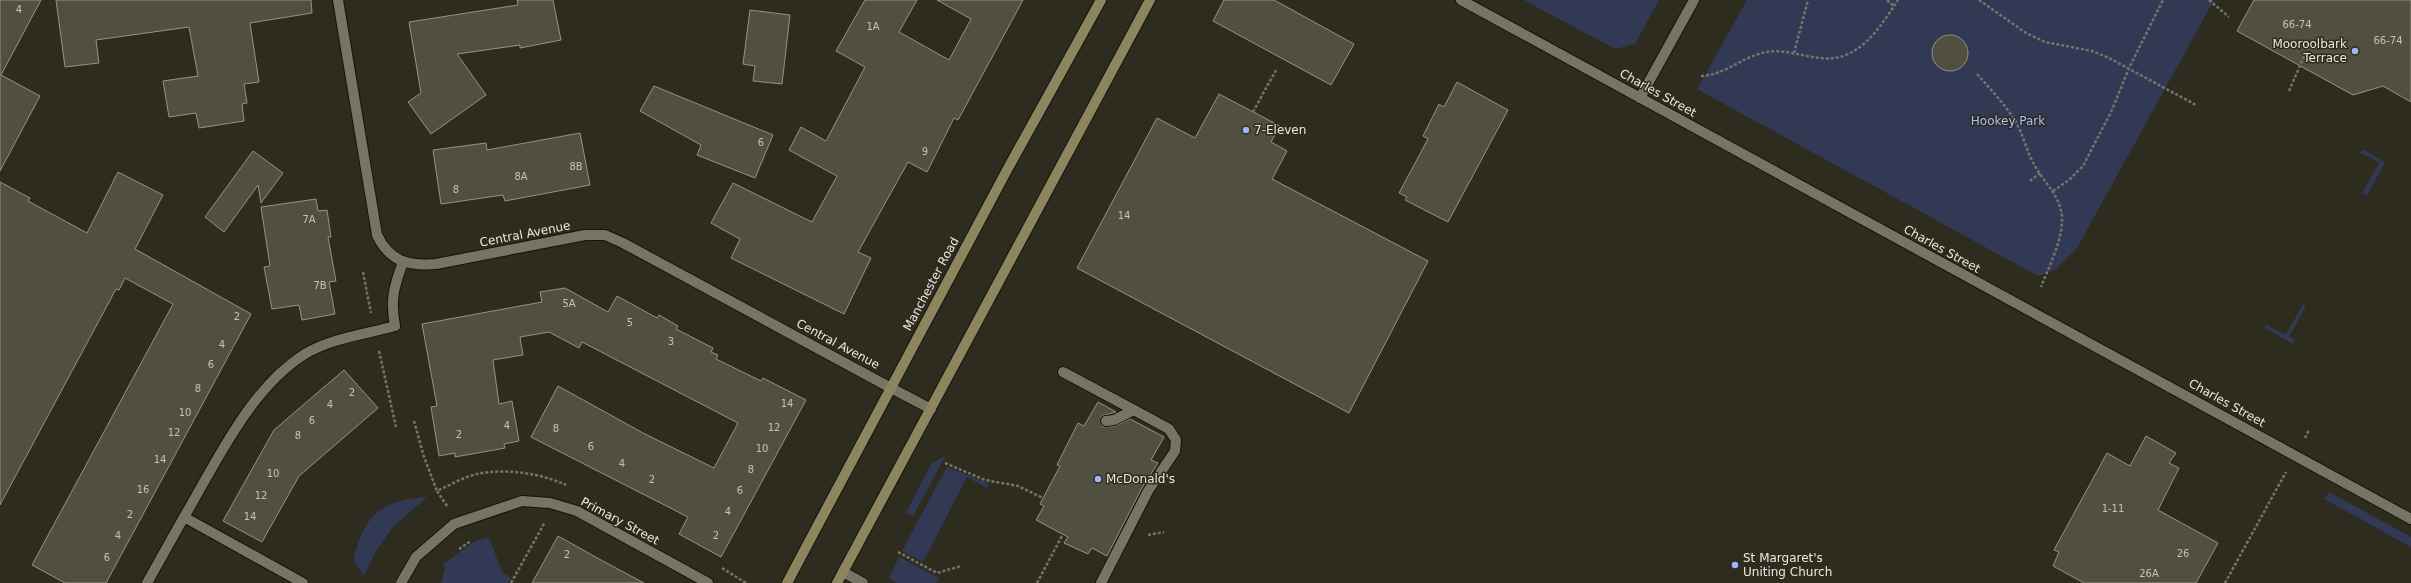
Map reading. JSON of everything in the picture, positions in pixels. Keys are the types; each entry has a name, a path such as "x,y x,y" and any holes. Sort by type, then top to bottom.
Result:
{"main road":[{"name":"Manchester Road","path":"787,583 1007,170 1101,0"},
{"path":"837,583 1150,0"}],"street":[{"name":"Central Avenue","path":"338,0 377,235 382,247 391,255 403,262 420,265 436,264 585,235 605,235 624,242 930,409"},
{"name":"Charles Street","path":"1461,0 2411,519"},
{"path":"1640,98 1694,0"},
{"path":"147,583 232,435 255,403 279,376 305,354 330,342 395,326 391,304 403,262"},
{"path":"1063,372 1169,429 1176,440 1175,451 1148,491 1101,583"},
{"path":"1106,421 1114,420 1134,410"},
{"name":"Primary Street","path":"401,583 416,557 454,524 522,501 550,503 577,511 708,583"},
{"path":"184,517 303,583"},
{"path":"843,572 863,583"}],"path":[{"path":"1794,54 1808,0"},
{"path":"1887,0 1894,6"},
{"path":"1701,76 1721,72 1754,55 1779,51 1822,58 1841,56 1857,49 1878,30 1898,0"},
{"path":"1979,0 2026,33 2044,42 2092,52 2129,68 2196,105"},
{"path":"2053,191 2069,180 2083,166 2112,110 2129,68 2163,0"},
{"path":"2209,0 2229,17"},
{"path":"2289,91 2305,54"},
{"path":"1253,112 1276,70"},
{"path":"1977,74 2003,103 2017,125 2026,149 2060,204 2062,218 2054,255 2041,287"},
{"path":"2030,181 2040,173"},
{"path":"364,272 396,427"},
{"path":"414,421 424,457 437,491"},
{"path":"2225,583 2309,430"},
{"path":"945,463 985,480 1018,486 1044,498"},
{"path":"538,520 551,523"},
{"path":"511,583 545,521"},
{"path":"1037,583 1063,534"},
{"path":"452,553 474,540"},
{"path":"898,552 937,573 960,566"}],"green space":[{"path":"1524,0 1659,0 1635,44 1615,49"},
{"name":"Hookey Park","path":"1747,0 2214,0 2077,248 2055,270 2038,276 1697,89"},
{"path":"2364,150 2385,162 2367,196 2362,193 2379,163 2359,152"},
{"path":"2303,304 2306,306 2289,337 2295,340 2293,344 2265,328 2265,324 2286,335"},
{"path":"946,455 913,516 906,513 931,464"},
{"path":"947,467 988,483 987,488 967,477 923,562 902,551"},
{"path":"2329,492 2411,537 2411,547 2324,499"},
{"path":"427,497 393,527 376,551 364,576 354,560 358,544 369,521 386,506 411,499"},
{"path":"489,537 502,572 511,578 508,583 441,583 445,569 443,564 475,541"},
{"path":"899,557 939,578 936,583 897,583 889,578"}],"building":[{"path":"0,0 41,0 1,75 40,96 0,171"},
{"path":"56,0 311,0 312,13 250,23 259,82 244,84 247,103 242,104 244,121 199,128 196,113 169,117 163,81 198,76 189,27 96,40 99,63 65,67"},
{"path":"517,0 553,0 561,40 520,48 520,45 457,54 486,95 431,134 408,102 421,93 409,22 518,5"},
{"path":"865,0 917,0 899,32 949,60 971,19 937,0 1023,0 958,120 954,118 927,172 908,162 858,252 871,258 844,314 731,258 740,239 711,223 733,183 812,222 837,176 789,150 801,127 826,141 865,67 836,51"},
{"path":"1224,0 1274,0 1354,44 1331,85 1213,21"},
{"name":"Mooroolbark Terrace","path":"2254,0 2411,0 2411,102 2383,86 2353,95 2237,31"},
{"path":"750,10 790,15 782,84 753,81 755,66 743,64"},
{"path":"1950,35 1963,40 1968,53 1963,66 1950,71 1937,66 1932,53 1937,40"},
{"path":"1457,82 1508,110 1448,222 1405,200 1407,197 1399,193 1428,139 1423,136 1439,104 1444,107"},
{"path":"654,86 773,135 755,178 697,155 701,145 640,111"},
{"path":"1219,94 1280,126 1271,142 1287,151 1272,179 1428,261 1349,413 1077,268 1157,118 1195,138"},
{"path":"580,133 590,185 505,201 503,195 441,204 433,150 486,143 487,150"},
{"path":"253,151 283,173 261,203 258,185 224,232 205,217"},
{"path":"118,172 163,195 135,249 251,314 106,583 65,583 32,565 173,304 125,278 119,290 116,289 0,505 0,182 30,198 28,201 87,233"},
{"path":"316,199 318,211 327,210 331,237 328,237 336,281 329,282 335,314 302,320 299,305 272,309 264,267 270,266 261,207"},
{"path":"565,288 608,312 617,296 657,318 659,315 678,326 676,329 713,348 711,352 718,355 716,359 761,381 763,378 806,400 721,557 679,534 688,517 531,437 558,386 643,433 714,468 738,423 582,342 579,348 549,332 520,337 523,355 493,360 499,404 512,401 519,441 504,444 505,448 455,457 455,453 439,456 431,407 437,406 422,324 542,302 540,292"},
{"path":"344,370 378,408 299,476 262,542 223,521 274,430"},
{"name":"McDonald's","path":"1098,402 1116,412 1102,416 1100,421 1103,427 1115,426 1130,419 1164,437 1151,460 1158,463 1142,488 1107,556 1092,548 1088,554 1064,543 1068,537 1036,520 1044,506 1040,504 1060,466 1057,465 1078,423 1084,426"},
{"path":"2146,436 2176,453 2169,463 2179,468 2158,510 2218,543 2196,583 2084,583 2053,566 2059,552 2054,550 2107,453 2130,466"},
{"path":"558,536 601,560 644,583 532,583"}],"place":[{"name":"Mooroolbark Terrace","path":"2355,51"},
{"name":"7-Eleven","path":"1246,130"},
{"name":"McDonald's","path":"1098,479"},
{"name":"St Margaret's Uniting Church","path":"1735,565"}]}
